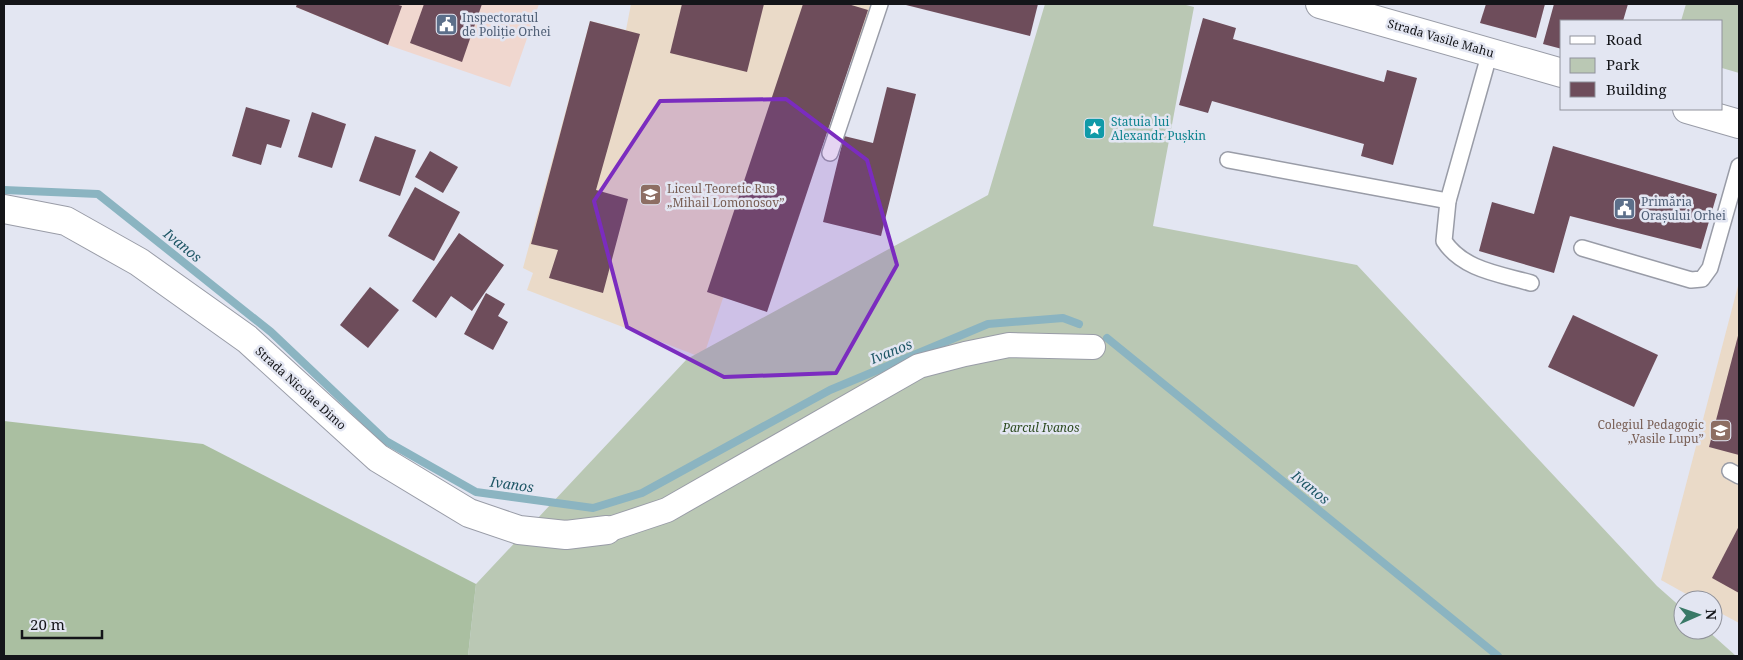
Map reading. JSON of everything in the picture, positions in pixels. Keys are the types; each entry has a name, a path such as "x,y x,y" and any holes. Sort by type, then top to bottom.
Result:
{"street":[{"name":"Strada Vasile Mahu","path":"1320,4 1357,9 1560,72"},
{"path":"1690,110 1739,124"},
{"name":"Strada Nicolae Dimo","path":"4,210 66,221 138,262 247,339 378,458 469,512 519,530 566,535 607,530"},
{"path":"607,530 667,510 919,366 1009,345 1093,347"}],"lane":[{"path":"830,153 880,4"},
{"path":"1490,52 1448,201 1444,241 1457,257 1472,266 1531,283"},
{"path":"1228,160 1448,201"},
{"path":"1582,248 1691,280 1702,279 1710,268 1739,166"}],"highlighted area":[{"path":"786,99 867,160 897,265 836,373 724,377 627,327 594,201 660,101"}],"shaded area":[{"path":"297,4 539,4 510,87 388,45 296,7"},
{"name":"Liceul Teoretic Rus „Mihail Lomonosov”","path":"631,4 873,4 856,63 831,55 795,82 703,358 527,290 533,273 523,268 590,21 626,30"},
{"name":"Colegiul Pedagogic „Vasile Lupu”","path":"1739,282 1739,623 1723,614 1723,590 1679,590 1661,580"}],"green space":[{"name":"Parcul Ivanos","path":"1045,4 1182,4 1194,7 1153,226 1357,265 1657,586 1673,600 1673,640 1718,640 1736,656 468,656 476,584 687,359 988,195"},
{"path":"1686,4 1739,4 1739,73 1723,68 1723,20 1681,20"},
{"path":"4,421 203,444 476,584 468,656 4,656"}],"building":[{"path":"297,4 395,4 402,6 388,45 296,7"},
{"name":"Inspectoratul de Poliție Orhei","path":"424,4 482,4 462,62 410,43"},
{"path":"682,4 764,4 747,72 670,53"},
{"path":"803,4 848,4 868,10 767,312 707,292"},
{"path":"902,4 1038,4 1030,36"},
{"path":"1486,4 1545,4 1536,38 1480,23"},
{"path":"1554,4 1628,4 1623,20 1560,20 1560,48 1543,44"},
{"path":"1203,18 1236,28 1233,39 1384,82 1387,70 1417,78 1393,165 1361,156 1364,144 1212,101 1208,113 1179,105"},
{"path":"590,21 640,34 596,190 628,199 603,293 549,278 558,250 531,244"},
{"path":"887,87 916,94 881,236 823,222 844,136 873,143"},
{"path":"246,107 290,120 281,148 267,144 261,165 232,156"},
{"path":"312,112 346,124 332,168 298,157"},
{"path":"375,136 416,150 400,196 359,181"},
{"name":"Primăria Orașului Orhei","path":"1553,146 1717,194 1701,249 1570,216 1554,273 1479,251 1492,202 1534,214"},
{"path":"430,151 458,167 443,193 415,177"},
{"path":"415,187 460,212 434,261 388,236"},
{"path":"459,233 504,265 472,311 451,296 436,318 412,301"},
{"path":"370,287 399,310 368,348 340,325"},
{"path":"486,293 505,304 498,316 508,322 493,350 464,334"},
{"path":"1573,315 1658,355 1634,407 1548,367"},
{"path":"1739,332 1739,455 1709,447"},
{"path":"1739,526 1739,593 1712,578"}],"waterway":[{"name":"Ivanos","path":"4,190 98,194 271,332 386,441 476,492 593,508 642,493 830,390 988,324 1063,318 1079,324"},
{"name":"Ivanos","path":"1107,338 1498,656"}],"place":[{"name":"Inspectoratul de Poliție Orhei","path":"446,24"},
{"name":"Statuia lui Alexandr Pușkin","path":"1095,128"},
{"name":"Liceul Teoretic Rus „Mihail Lomonosov”","path":"651,195"},
{"name":"Primăria Orașului Orhei","path":"1625,208"},
{"name":"Colegiul Pedagogic „Vasile Lupu”","path":"1720,431"}]}
